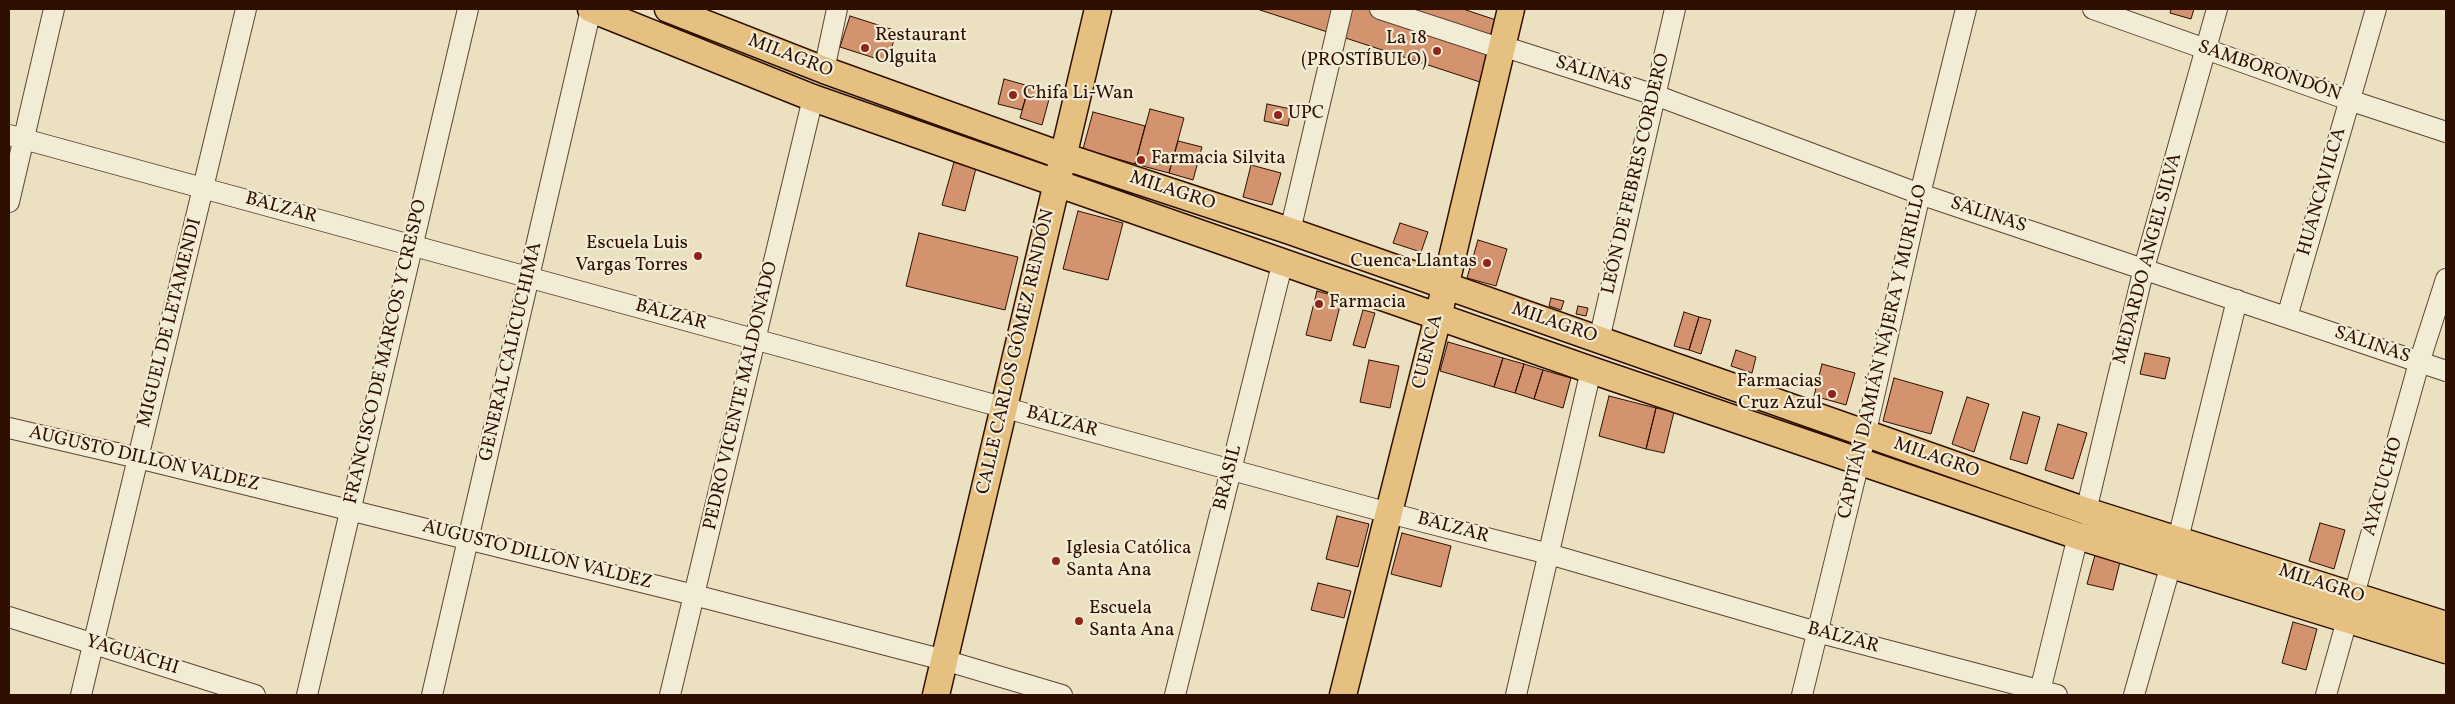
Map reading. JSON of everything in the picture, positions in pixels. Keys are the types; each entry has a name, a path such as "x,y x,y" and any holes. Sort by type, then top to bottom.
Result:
{"main road":[{"name":"MILAGRO","path":"591,9 814,98 1283,261 1438,317 2078,536 2171,564 2349,608 2446,625"},
{"name":"MILAGRO","path":"668,9 824,70 1063,156 1290,232 2086,511 2178,539 2349,608 2446,650"},
{"name":"CALLE CARLOS GÓMEZ RENDÓN","path":"936,695 1098,9"},
{"name":"CUENCA","path":"1343,695 1438,317 1497,46 1511,9"}],"street":[{"path":"9,202 16,137 54,9"},
{"name":"MIGUEL DE LETAMENDI","path":"81,695 246,9"},
{"name":"FRANCISCO DE MARCOS Y CRESPO","path":"307,695 468,9"},
{"name":"GENERAL CALICUCHIMA","path":"432,695 591,9"},
{"path":"824,70 837,9"},
{"path":"1290,232 1342,9"},
{"name":"SALINAS","path":"1380,9 1655,95 1920,194 2446,371"},
{"name":"LEÓN DE FEBRES CORDERO","path":"1599,340 1675,9"},
{"name":"CAPITÁN DAMIÁN NÁJERA Y MURILLO","path":"1802,695 1859,462 1920,194 1966,9"},
{"name":"SAMBORONDÓN","path":"2093,9 2206,50 2446,132"},
{"name":"MEDARDO ANGEL SILVA","path":"2086,511 2144,268 2217,9"},
{"name":"HUANCAVILCA","path":"2287,317 2376,9"},
{"name":"PEDRO VICENTE MALDONADO","path":"670,695 814,98"},
{"name":"BALZAR","path":"16,137 1005,408 1549,554 1817,632 2045,694"},
{"name":"BRASIL","path":"1176,695 1283,261"},
{"name":"AYACUCHO","path":"2326,695 2349,608 2446,279"},
{"path":"2178,539 2237,300"},
{"path":"1516,695 1592,370"},
{"name":"AUGUSTO DILLON VALDEZ","path":"9,428 694,595 944,660 1062,695"},
{"path":"2045,694 2078,536"},
{"path":"2134,695 2171,564"},
{"name":"YAGUACHI","path":"9,617 255,695"}],"building":[{"name":"La 18 (PROSTÍBULO)","path":"1257,9 1463,9 1496,20 1480,82"},
{"path":"2171,9 2194,9 2191,19 2170,13"},
{"path":"850,16 897,31 887,62 840,47"},
{"name":"Chifa Li-Wan","path":"1004,79 1029,86 1022,110 998,104"},
{"path":"1029,86 1051,92 1042,125 1020,118"},
{"name":"UPC","path":"1267,104 1291,109 1288,126 1264,121"},
{"path":"1150,109 1184,118 1169,173 1135,164"},
{"path":"1093,112 1145,126 1135,164 1083,149"},
{"path":"1178,141 1202,147 1193,180 1169,173"},
{"path":"954,162 976,168 965,211 942,205"},
{"path":"1251,165 1281,173 1272,205 1243,197"},
{"path":"1078,211 1123,223 1108,280 1063,269"},
{"path":"1400,223 1428,232 1421,252 1393,243"},
{"path":"919,233 1018,257 1005,310 906,286"},
{"name":"Cuenca Llantas","path":"1478,240 1507,249 1496,286 1467,278"},
{"path":"1317,291 1342,298 1331,341 1306,335"},
{"path":"1551,298 1564,301 1561,310 1549,306"},
{"path":"1578,306 1588,308 1586,316 1576,314"},
{"path":"1363,310 1375,313 1365,348 1353,345"},
{"path":"1684,312 1699,317 1689,350 1674,346"},
{"path":"1699,317 1711,320 1701,354 1689,350"},
{"path":"1448,342 1503,358 1494,387 1440,371"},
{"path":"1736,350 1756,357 1752,373 1731,366"},
{"path":"2145,353 2170,358 2165,379 2140,374"},
{"path":"1503,358 1524,364 1515,393 1494,387"},
{"path":"1369,360 1399,366 1390,408 1360,402"},
{"path":"1524,364 1543,370 1534,399 1515,393"},
{"path":"1822,364 1855,373 1846,405 1814,396"},
{"path":"1543,370 1571,378 1563,408 1534,399"},
{"path":"1894,378 1943,392 1931,434 1883,421"},
{"path":"1609,396 1656,408 1646,449 1599,436"},
{"path":"1967,397 1989,404 1974,452 1952,444"},
{"path":"1656,408 1674,412 1664,453 1646,449"},
{"path":"2023,412 2040,417 2027,464 2010,459"},
{"path":"2058,424 2087,433 2073,479 2045,470"},
{"path":"1337,516 1369,524 1358,567 1326,559"},
{"path":"2320,523 2345,530 2334,569 2309,561"},
{"path":"1402,533 1451,546 1441,587 1391,574"},
{"path":"2095,555 2120,562 2113,590 2087,584"},
{"path":"1318,583 1351,591 1344,618 1311,610"},
{"path":"2293,622 2317,629 2306,670 2282,663"}],"place":[{"name":"Restaurant Olguita","path":"865,48"},
{"name":"La 18 (PROSTÍBULO)","path":"1437,51"},
{"name":"Chifa Li-Wan","path":"1013,95"},
{"name":"UPC","path":"1278,115"},
{"name":"Farmacia Silvita","path":"1141,160"},
{"name":"Escuela Luis Vargas Torres","path":"698,256"},
{"name":"Cuenca Llantas","path":"1487,263"},
{"name":"Farmacia","path":"1319,304"},
{"name":"Farmacias Cruz Azul","path":"1832,394"},
{"name":"Iglesia Católica Santa Ana","path":"1056,561"},
{"name":"Escuela Santa Ana","path":"1079,621"}]}
